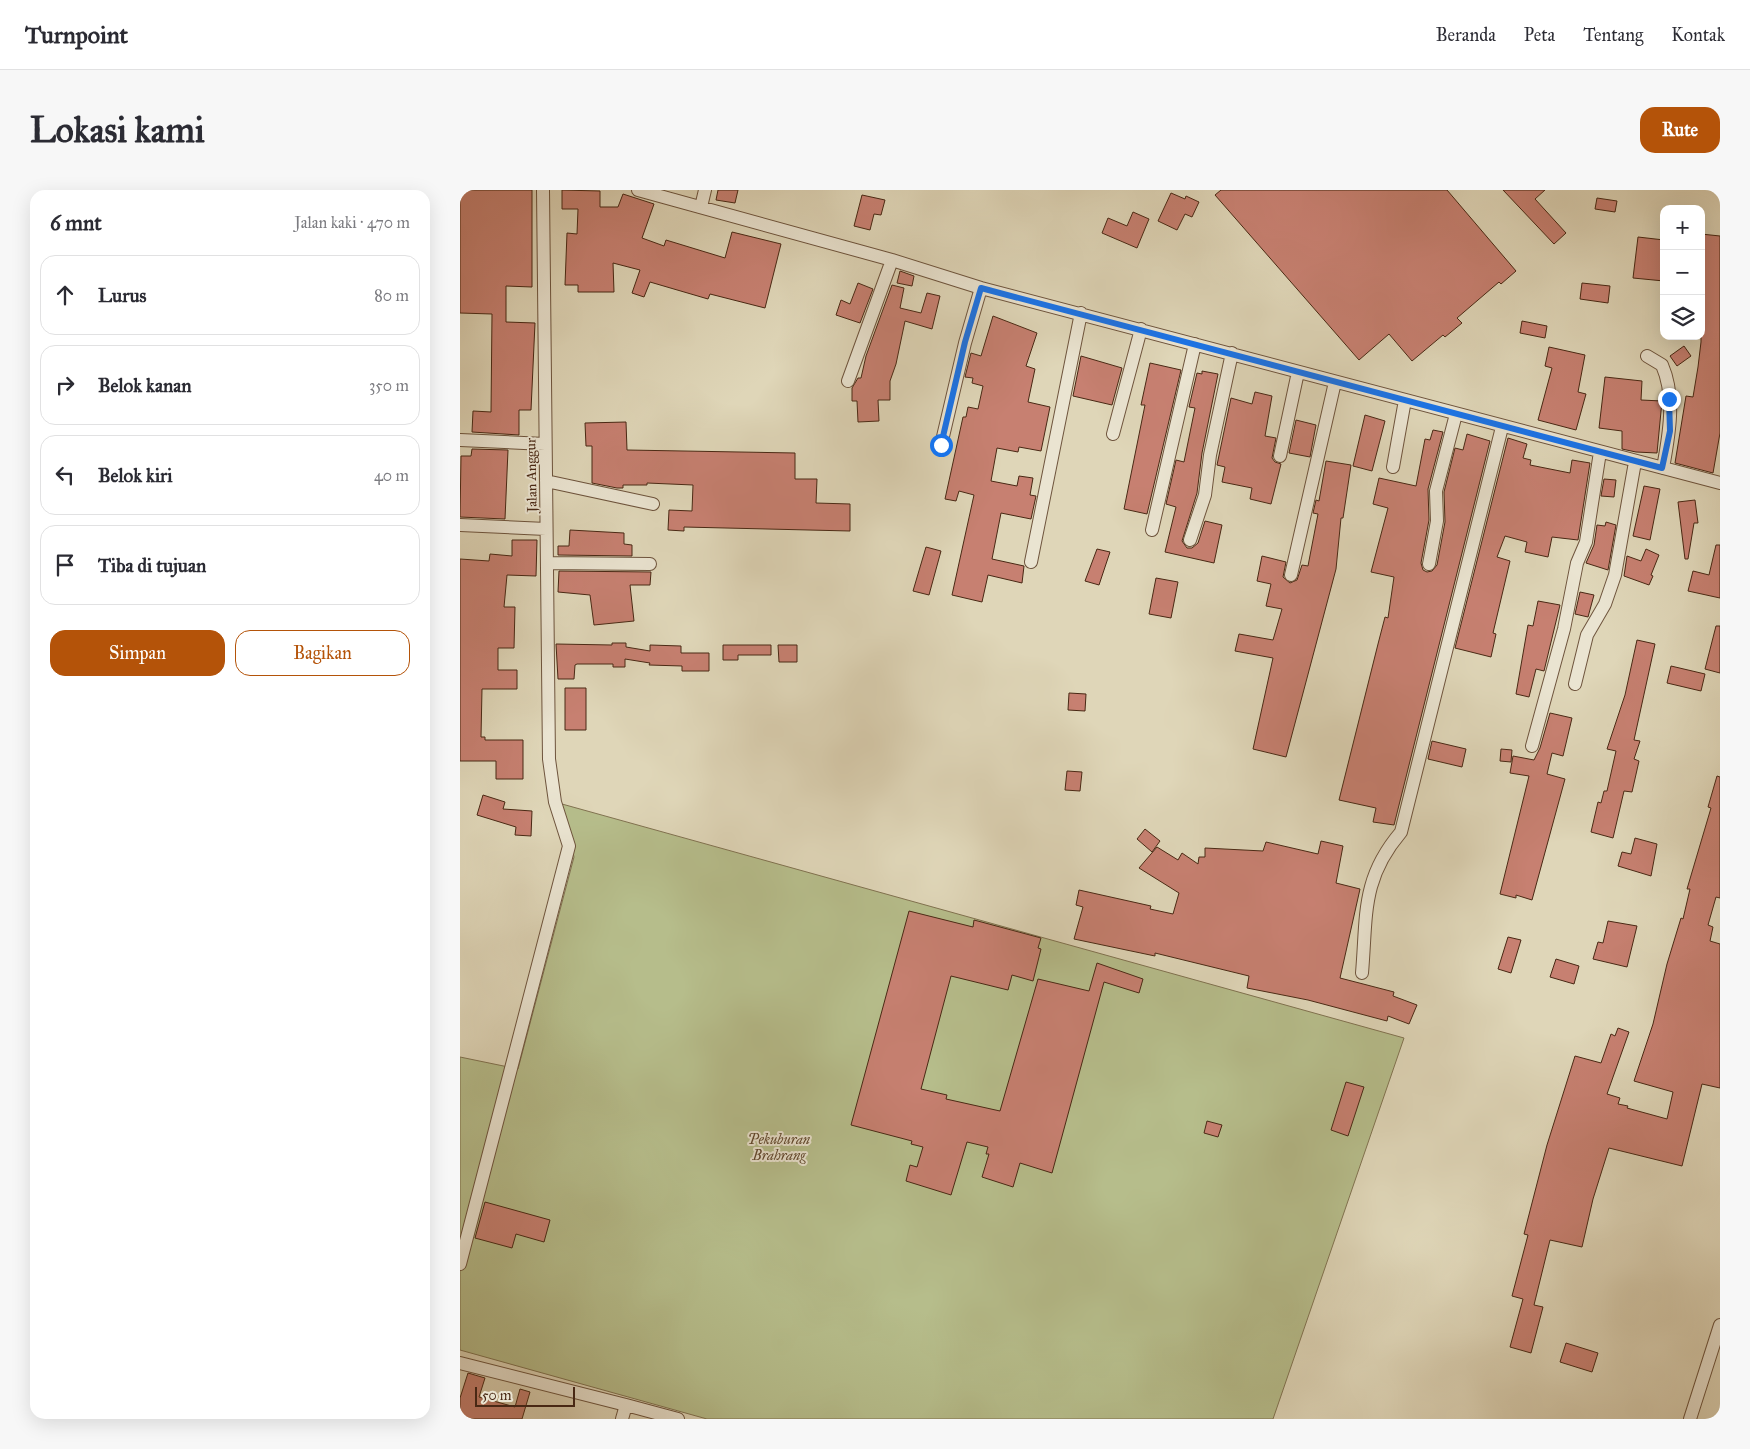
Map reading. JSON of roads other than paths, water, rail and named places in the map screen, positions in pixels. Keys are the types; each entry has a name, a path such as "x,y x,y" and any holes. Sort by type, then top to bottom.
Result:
{"street":[{"name":"Jalan Anggur","path":"460,1264 569,846 555,802 548,759 543,190"},
{"path":"638,190 892,260 981,288 1720,483"},
{"path":"701,208 705,190"},
{"path":"848,381 892,260"},
{"path":"941,445 965,342 981,288"},
{"path":"1031,562 1081,313"},
{"path":"1113,434 1141,329"},
{"path":"1152,530 1195,344"},
{"path":"1190,540 1205,495 1210,455 1232,353"},
{"path":"1648,356 1662,365 1668,386 1670,431 1662,468"},
{"path":"1280,456 1298,372"},
{"path":"1291,575 1335,382"},
{"path":"1393,467 1405,400"},
{"path":"1429,564 1437,521 1436,491 1456,414"},
{"path":"1362,973 1371,881 1386,849 1401,832 1502,427"},
{"path":"460,440 545,444"},
{"path":"1532,746 1564,628 1577,563 1586,542 1600,452"},
{"path":"1575,684 1588,635 1605,604 1615,575 1635,462"},
{"path":"546,481 653,504"},
{"path":"460,525 546,529"},
{"path":"546,563 650,564"},
{"path":"1690,1419 1720,1325"},
{"path":"460,1363 678,1419"},
{"path":"622,1419 626,1405"}],"park label":[{"name":"Pekuburan Brahrang","path":"779,1148"}]}
